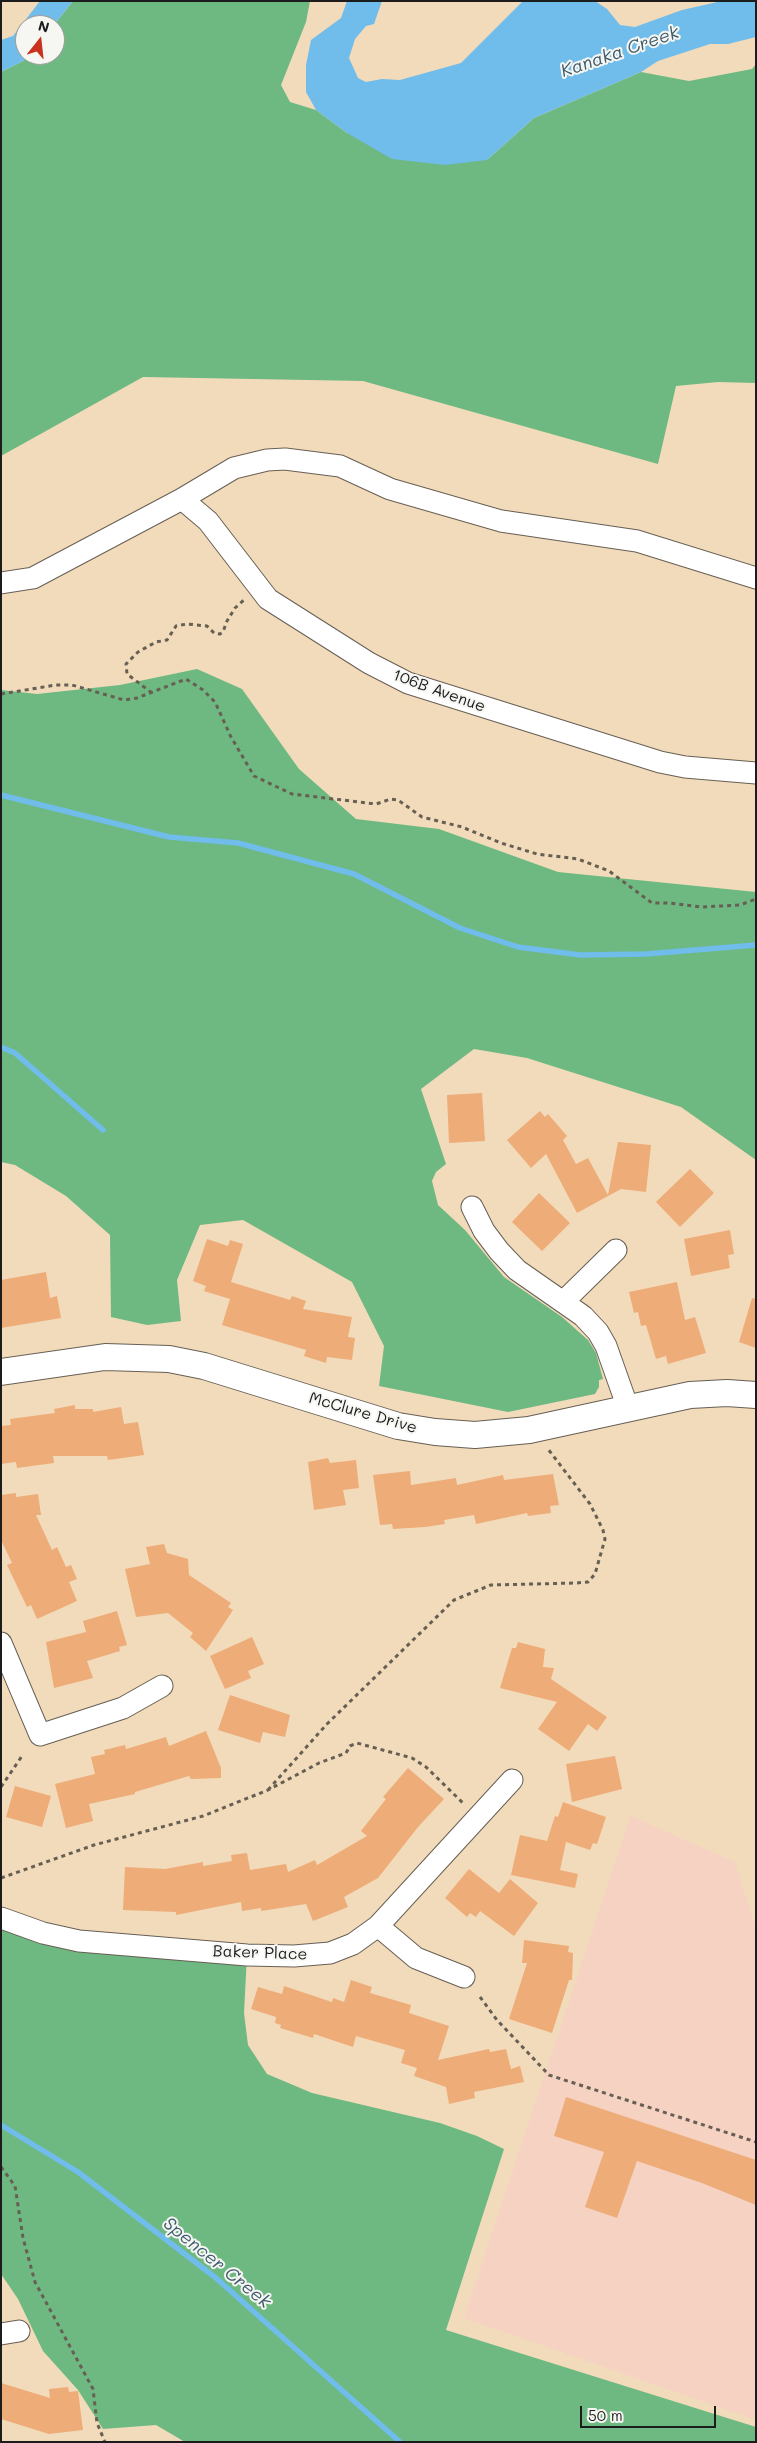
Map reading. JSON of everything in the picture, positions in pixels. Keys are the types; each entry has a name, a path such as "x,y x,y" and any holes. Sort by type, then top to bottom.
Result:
{"street":[{"path":"1,583 33,578 182,499 234,468 267,460 284,459 350,469 390,489 501,521 637,541 756,578"},
{"name":"106B Avenue","path":"182,499 208,521 268,599 369,663 408,683 660,762 685,767 756,773"},
{"path":"472,1207 484,1231 517,1270 583,1316 598,1332 606,1346 628,1408"},
{"path":"563,1302 616,1250"},
{"name":"McClure Drive","path":"1,1372 105,1357 169,1359 204,1366 398,1426 455,1434 518,1432 703,1393 756,1395"},
{"path":"1,1643 40,1735 123,1708 162,1686"},
{"name":"Baker Place","path":"1,1918 43,1933 79,1941 294,1956 320,1955 342,1949 378,1926 512,1780"},
{"path":"378,1926 416,1958 464,1977"}],"path":[{"path":"152,693 127,674 126,664 138,652 156,642 167,640 176,626 196,623 207,626 216,635 220,634 223,632 235,608 246,598"},
{"path":"1,694 56,685 72,686 124,700 152,693 186,679 215,702 231,737 254,776 292,794 376,804 390,799 398,800 422,817 462,828 537,854 578,859 609,871 652,903 669,902 702,907 740,905 756,899"},
{"path":"268,1790 327,1724 454,1600 491,1585 534,1586 588,1582 595,1574 605,1539 603,1530 590,1504 548,1449"},
{"path":"1,1878 94,1846 202,1816 268,1790 318,1763 346,1753 350,1746 357,1743 412,1758 426,1767 467,1808"},
{"path":"1,1787 22,1756"},
{"path":"480,1997 497,2020 549,2075 756,2142"},
{"path":"1,2167 15,2186 23,2238 35,2282 48,2303 72,2354 93,2389 96,2423 105,2442"}],"shaded area":[{"path":"631,1816 735,1862 756,1930 756,2420 464,2318"}],"green space":[{"path":"73,1 310,1 306,22 281,85 290,102 316,110 347,133 487,160 534,118 641,72 689,81 752,69 756,64 756,383 718,382 676,386 658,464 363,381 143,377 1,456 1,72 15,65 65,65 65,15 62,15"},
{"path":"197,669 242,689 299,769 356,819 439,829 558,872 756,892 756,1160 681,1107 527,1058 474,1049 421,1089 446,1164 436,1172 432,1181 438,1205 465,1230 504,1277 562,1317 588,1340 596,1353 603,1379 599,1380 599,1387 595,1394 508,1412 379,1386 384,1346 352,1282 243,1220 200,1225 177,1280 181,1321 147,1325 111,1317 110,1235 66,1196 15,1165 1,1162 1,690 37,694 120,685"},
{"path":"1,1918 8,1922 247,1955 244,2013 248,2045 267,2074 312,2093 440,2123 477,2136 504,2149 446,2330 756,2427 756,2442 185,2442 156,2425 103,2429 78,2390 43,2351 18,2299 1,2274"}],"water":[{"path":"40,1 73,1 62,15 29,15"},
{"name":"Kanaka Creek","path":"347,1 382,1 374,24 366,26 355,39 349,58 358,78 366,82 382,79 400,80 461,63 523,1 595,1 607,9 620,25 635,27 682,10 722,1 756,1 756,37 728,44 710,44 658,61 641,72 534,118 487,160 445,165 392,159 347,133 316,110 306,92 306,65 311,40 341,18"},
{"path":"15,33 15,65 1,72 1,40"}],"building":[{"path":"482,1093 485,1141 449,1143 447,1095"},
{"path":"540,1111 545,1117 548,1114 567,1136 563,1140 576,1164 588,1158 608,1195 618,1142 651,1145 646,1192 621,1189 577,1213 546,1154 531,1168 507,1140"},
{"path":"690,1169 714,1193 680,1227 656,1202"},
{"path":"539,1193 570,1223 542,1251 512,1222"},
{"path":"730,1230 734,1254 728,1255 730,1268 691,1276 684,1239"},
{"path":"207,1239 228,1246 230,1240 243,1244 231,1282 290,1300 292,1296 306,1301 303,1309 352,1317 348,1337 355,1338 352,1360 327,1357 326,1363 304,1356 306,1350 222,1325 230,1299 204,1291 206,1286 193,1281"},
{"path":"46,1272 50,1298 57,1296 61,1318 1,1328 1,1280"},
{"path":"677,1282 685,1320 695,1317 706,1353 668,1364 666,1356 656,1359 646,1325 641,1326 638,1312 634,1313 629,1292"},
{"path":"752,1298 756,1299 756,1348 739,1342"},
{"path":"75,1405 75,1409 93,1409 93,1412 121,1407 124,1424 138,1422 144,1455 108,1460 107,1456 53,1456 54,1463 17,1468 16,1462 1,1464 1,1426 11,1425 10,1419 55,1413 54,1409"},
{"path":"328,1458 330,1463 356,1460 359,1488 343,1490 346,1505 314,1510 308,1462"},
{"path":"410,1471 411,1485 456,1478 457,1485 503,1475 504,1480 553,1474 559,1505 550,1506 551,1513 528,1516 527,1513 476,1524 474,1515 444,1520 445,1524 425,1527 393,1529 392,1524 380,1525 373,1475"},
{"path":"16,1493 16,1497 38,1494 41,1515 36,1515 52,1550 57,1547 66,1567 71,1565 77,1579 69,1582 77,1601 37,1619 31,1605 27,1607 7,1565 12,1563 1,1540 1,1495"},
{"path":"164,1544 167,1553 188,1559 189,1575 231,1603 228,1607 233,1610 206,1651 190,1637 193,1633 168,1613 136,1617 125,1569 150,1564 146,1547"},
{"path":"117,1611 127,1645 119,1647 120,1651 87,1661 93,1678 54,1688 46,1642 86,1632 83,1621"},
{"path":"252,1637 264,1664 248,1671 251,1678 225,1689 210,1656"},
{"path":"518,1642 545,1649 543,1667 554,1668 551,1679 607,1717 597,1731 588,1724 569,1751 538,1729 557,1702 500,1688 512,1648 516,1648"},
{"path":"230,1695 290,1715 285,1737 263,1732 260,1743 218,1730"},
{"path":"206,1731 221,1768 221,1778 191,1779 189,1776 135,1792 135,1794 89,1804 93,1821 66,1828 55,1784 95,1774 91,1757 105,1754 104,1750 125,1745 126,1749 166,1737 169,1746"},
{"path":"615,1756 622,1789 572,1802 566,1764"},
{"path":"408,1768 444,1799 418,1827 378,1878 344,1897 348,1907 313,1921 306,1904 261,1911 261,1908 242,1911 241,1902 176,1915 176,1912 123,1910 125,1867 165,1869 203,1862 203,1866 232,1861 231,1855 247,1853 250,1870 286,1864 288,1872 315,1860 317,1865 367,1836 361,1831 386,1799 383,1797"},
{"path":"15,1786 51,1796 42,1827 6,1817"},
{"path":"563,1802 606,1817 597,1844 593,1843 590,1850 566,1842 560,1870 578,1874 575,1888 511,1875 520,1835 547,1841 555,1816 558,1817"},
{"path":"469,1869 499,1893 510,1879 538,1903 514,1936 480,1911 476,1917 470,1913 467,1917 445,1898"},
{"path":"524,1940 569,1946 568,1952 573,1953 572,1980 569,1980 552,2033 509,2019 527,1963 522,1963"},
{"path":"351,1980 372,1987 370,1993 411,2005 409,2013 449,2026 438,2060 489,2049 490,2052 506,2049 511,2069 520,2066 524,2082 474,2092 475,2098 449,2104 446,2087 414,2076 417,2068 401,2063 405,2050 356,2036 353,2047 314,2034 313,2038 280,2028 281,2025 275,2023 276,2017 251,2009 258,1987 282,1994 284,1986 332,2002 333,1998 344,2002"},
{"path":"566,2097 756,2160 756,2205 702,2183 637,2161 617,2218 585,2207 604,2152 554,2136"},
{"path":"1,2383 50,2398 49,2389 68,2387 69,2392 78,2391 83,2430 49,2434 1,2419"}],"waterway":[{"path":"1,795 169,837 238,843 354,874 460,928 518,947 580,955 646,954 756,945"},
{"path":"1,1047 15,1053 103,1130"},
{"name":"Spencer Creek","path":"1,2125 78,2172 216,2278 400,2442"}]}
